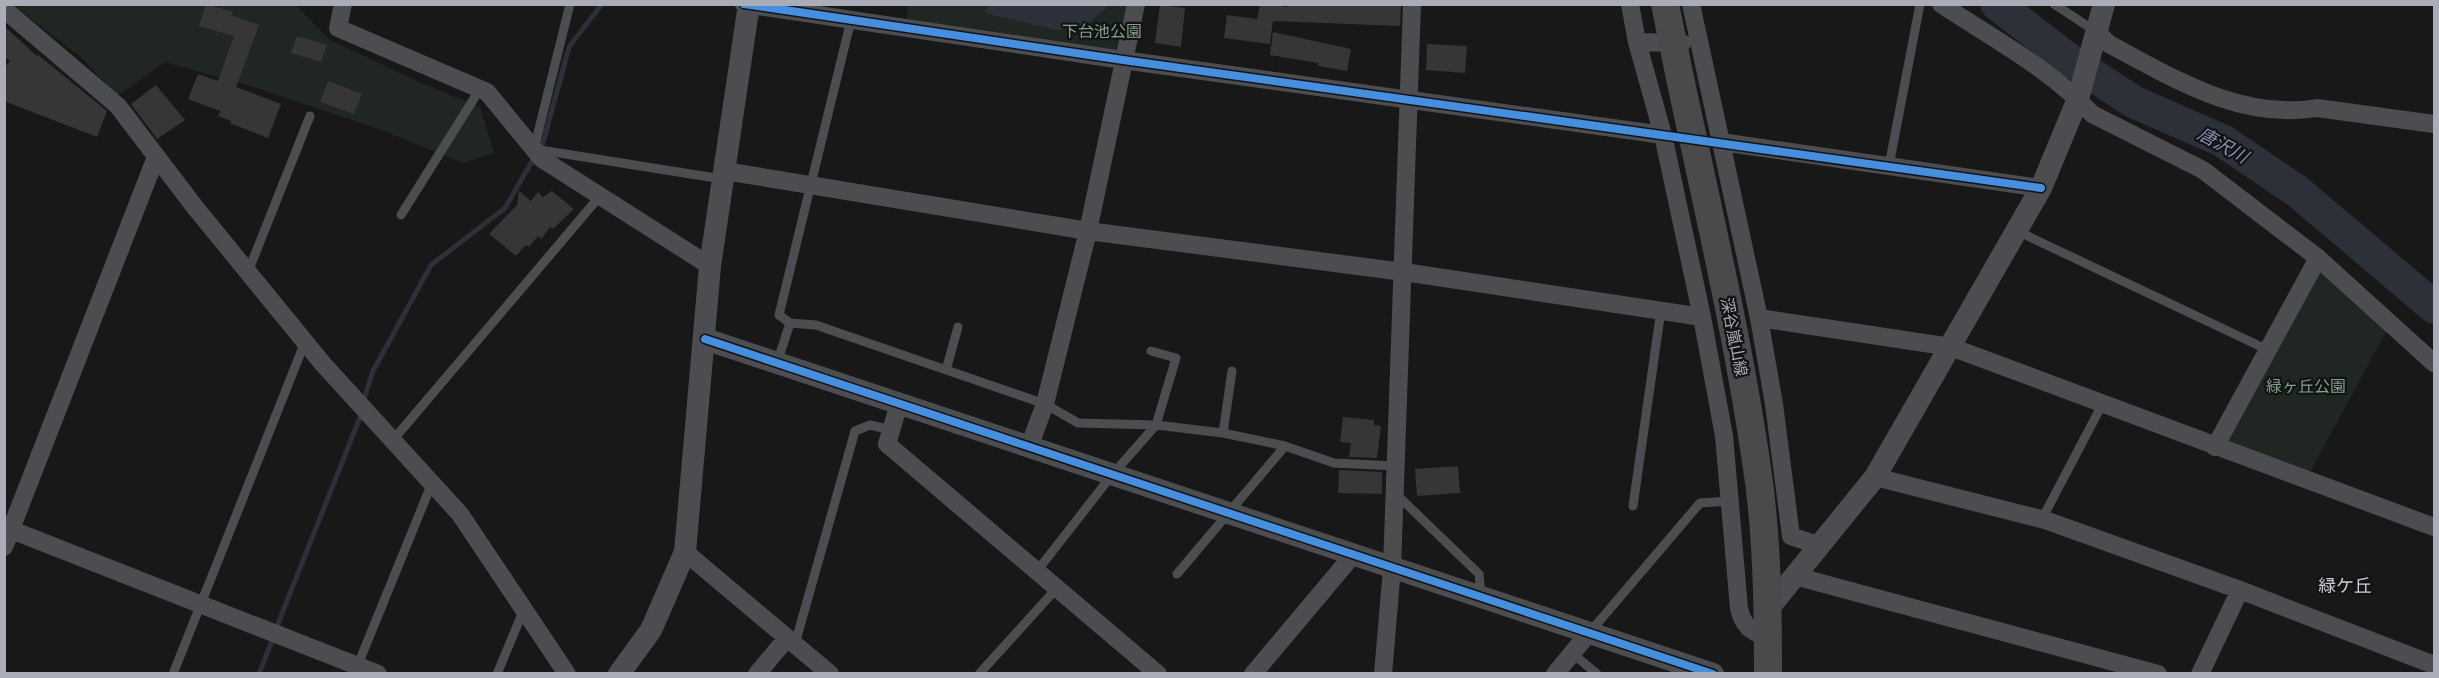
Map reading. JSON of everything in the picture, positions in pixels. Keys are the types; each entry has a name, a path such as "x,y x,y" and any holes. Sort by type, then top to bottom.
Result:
{"main road":[{"name":"深谷嵐山線","path":"1665,4 1731,316 1757,463 1768,609 1768,674"}],"street":[{"path":"343,4 338,28 487,92 542,159 710,266"},
{"path":"744,4 1123,60 1663,135"},
{"path":"1029,447 1045,404 1088,231 1136,4"},
{"path":"1383,674 1392,568 1412,4"},
{"path":"1630,4 1637,42 1663,135 1702,317 1724,436 1742,621 1749,630 1768,638"},
{"path":"1691,4 1759,318 1774,404 1791,536 1820,546"},
{"path":"1941,4 2080,94 2092,114 2203,170 2318,258 2434,363"},
{"path":"1768,609 1875,477 2041,188 2080,94 2097,38 2104,4"},
{"path":"619,674 651,630 685,552 710,266 749,5"},
{"path":"4,9 118,106 156,157 305,342 460,514 567,674"},
{"path":"2097,38 2202,93 2258,109 2301,111 2317,108 2434,124"},
{"path":"1637,42 1699,43"},
{"path":"1721,142 2041,188"},
{"path":"156,157 7,535 201,604 357,670 378,674"},
{"path":"724,175 812,186 1088,231 1404,272 1702,317"},
{"path":"2215,447 2318,258"},
{"path":"1759,318 1951,347 2434,527"},
{"path":"705,339 1713,674"},
{"path":"899,404 887,444 1158,674"},
{"path":"1875,477 2042,519 2240,590 2434,665"},
{"path":"685,552 830,674"},
{"path":"1253,674 1353,555"},
{"path":"1795,576 2158,674"},
{"path":"2200,674 2240,590"},
{"path":"1555,674 1588,634"},
{"path":"757,674 791,641"}],"lane":[{"path":"570,4 534,149 724,175"},
{"path":"1889,166 1920,4"},
{"path":"2054,4 2097,38"},
{"path":"851,20 780,315 790,323 816,325 1045,404 1078,423 1156,425 1224,433 1285,446 1334,463 1396,466"},
{"path":"401,215 480,89"},
{"path":"248,272 310,116"},
{"path":"393,440 600,196"},
{"path":"2017,231 2268,350"},
{"path":"1633,506 1661,310"},
{"path":"777,363 790,323"},
{"path":"946,370 958,327"},
{"path":"173,674 305,342"},
{"path":"1036,571 1112,474 1156,425 1176,358 1151,351"},
{"path":"1224,433 1232,371"},
{"path":"2042,519 2103,403"},
{"path":"791,641 855,431 870,425 891,430"},
{"path":"1177,574 1285,446"},
{"path":"357,670 432,483"},
{"path":"1395,493 1479,574 1481,598"},
{"path":"1588,634 1700,503 1730,501"},
{"path":"979,674 1057,588"},
{"path":"497,674 524,609"},
{"path":"1572,653 1597,674"}],"green space":[{"path":"13,5 296,5 330,40 419,82 480,107 494,153 463,163 379,129 260,89 165,62 117,96 80,56"},
{"name":"下台池公園","path":"908,5 1136,5 1123,60 906,28"},
{"name":"緑ヶ丘公園","path":"2319,269 2387,330 2309,474 2225,442"}],"shaded area":[{"path":"988,4 1109,5 1087,25 1057,30 985,13"}],"building":[{"path":"206,4 233,12 231,15 259,25 236,87 281,104 268,138 230,123 231,121 218,116 220,111 188,99 198,74 218,81 234,36 199,26"},
{"path":"1260,4 1287,7 1288,4 1401,4 1400,26 1273,21 1270,44 1224,38 1227,15 1257,19"},
{"path":"1160,5 1185,8 1181,47 1155,43"},
{"path":"4,26 37,56 37,54 107,111 97,137 4,101 4,68 10,61 4,56"},
{"path":"1273,32 1351,49 1347,71 1318,66 1318,63 1270,55"},
{"path":"297,36 327,45 321,62 291,53"},
{"path":"1427,44 1467,46 1465,73 1426,70"},
{"path":"328,81 362,94 354,114 320,102"},
{"path":"156,85 185,120 157,139 131,104"},
{"path":"519,191 531,201 538,192 543,197 552,191 574,209 553,229 550,227 541,239 538,236 529,247 526,245 516,256 489,234 517,205"},
{"path":"1343,417 1374,420 1374,425 1381,426 1377,458 1349,457 1351,443 1340,442"},
{"path":"1458,466 1460,493 1417,496 1415,469"},
{"path":"1339,470 1382,472 1382,494 1338,493"}],"waterway":[{"path":"543,143 569,47 602,4"},
{"name":"唐沢川","path":"1997,4 2068,59 2134,102 2223,141 2297,191 2434,307"},
{"path":"364,399 373,371 431,265 505,208 534,158"},
{"path":"277,626 361,415"},
{"path":"259,674 273,638"}],"cycle path":[{"path":"744,4 1123,60 2041,188"},
{"path":"705,339 1713,674"}],"district":[{"name":"緑ケ丘","path":"2345,585"}]}
